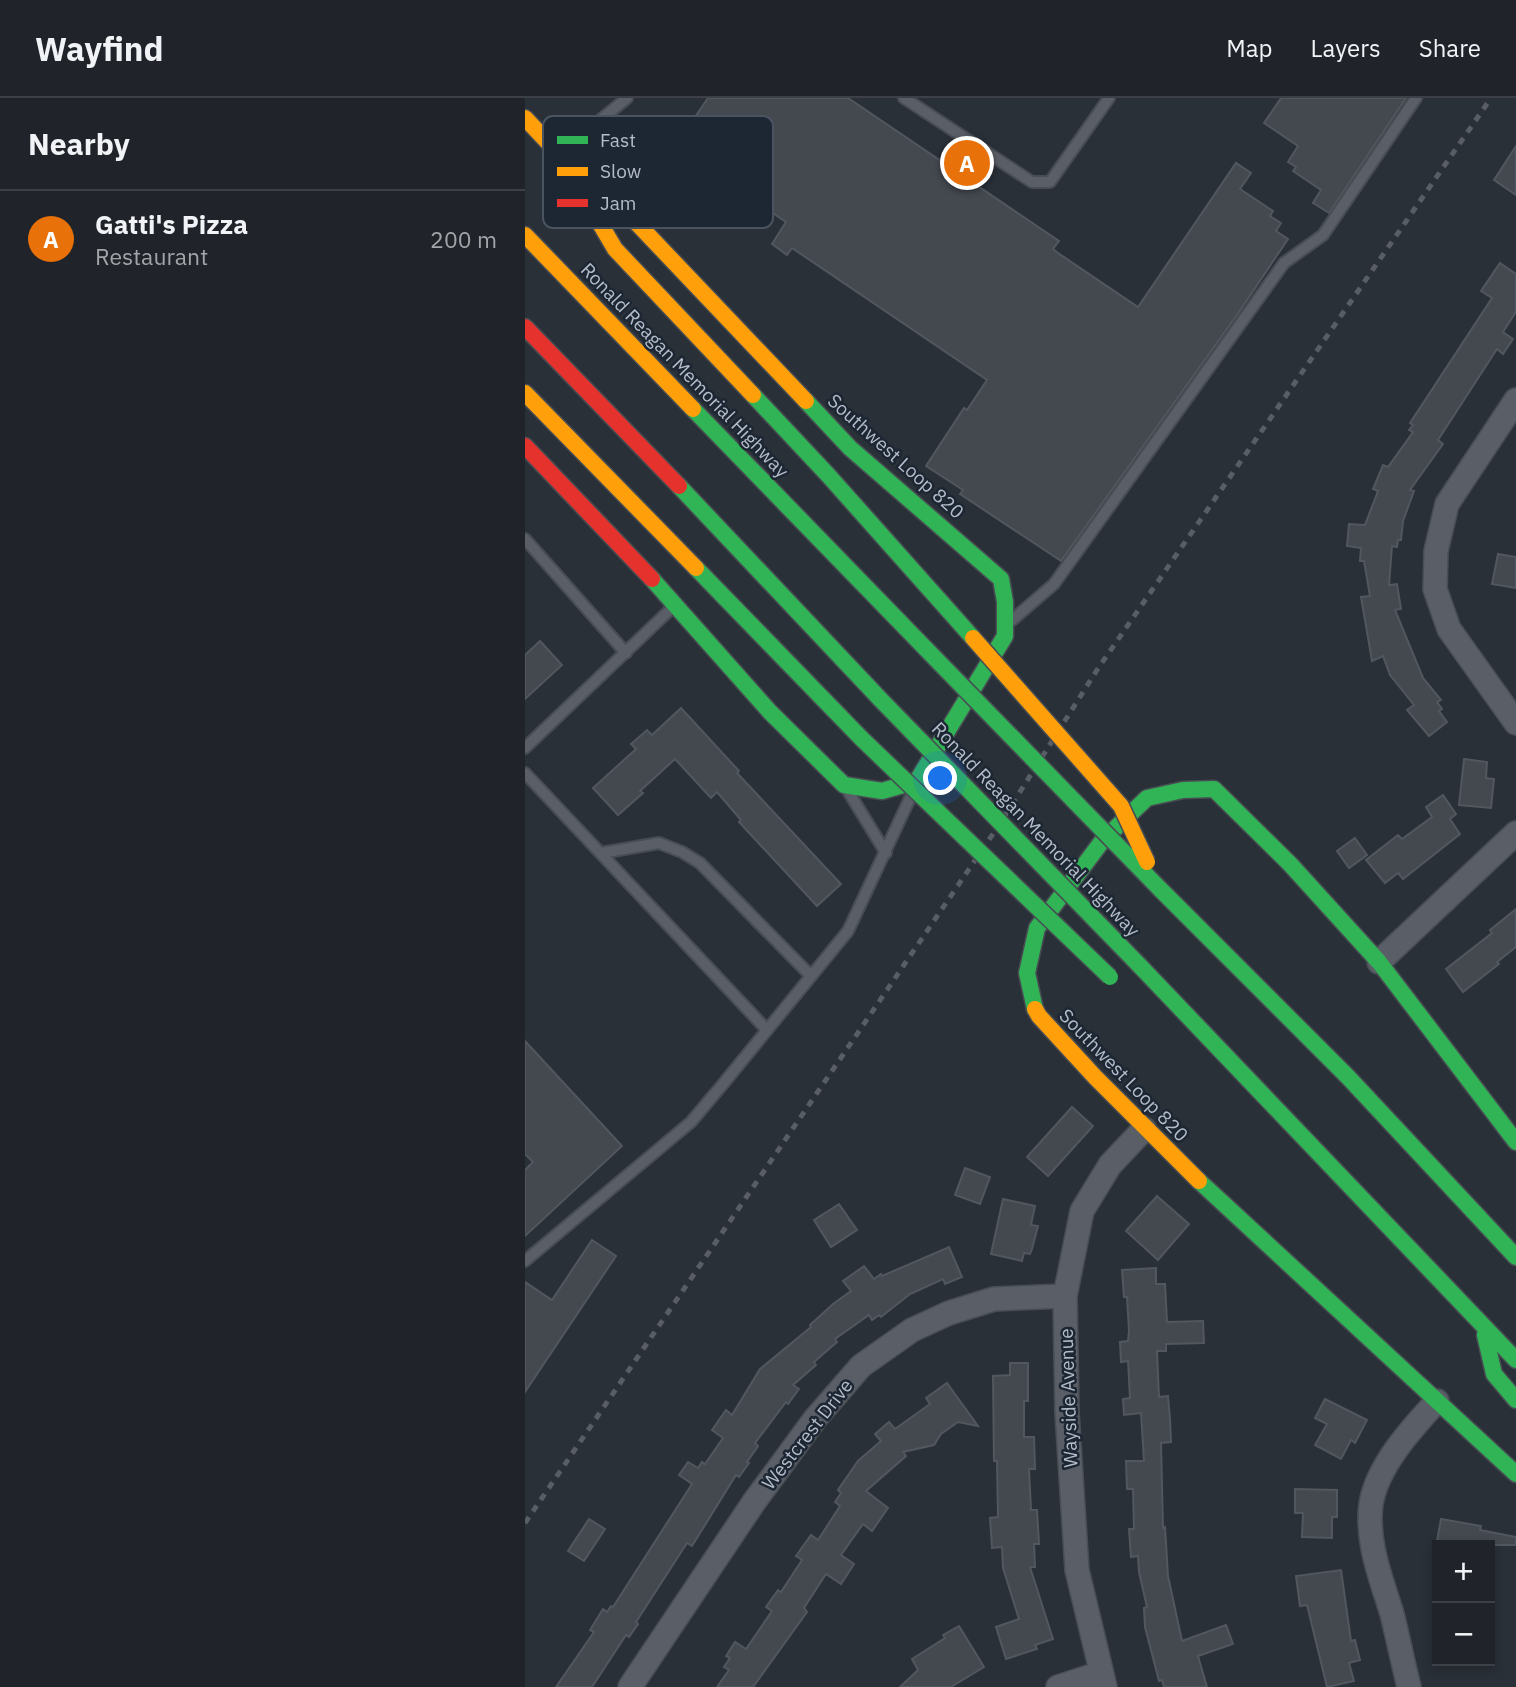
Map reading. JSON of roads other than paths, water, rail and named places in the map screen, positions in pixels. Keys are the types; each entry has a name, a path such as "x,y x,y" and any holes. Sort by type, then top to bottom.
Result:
{"main road":[{"name":"Southwest Loop 820","path":"525,118 543,137"},
{"path":"602,228 614,249 828,475 1121,806 1160,889"},
{"name":"Southwest Loop 820","path":"641,228 850,448 1001,579 1005,602 1005,636 917,781"},
{"name":"Ronald Reagan Memorial Highway","path":"525,235 1160,889 1348,1077 1516,1257"},
{"name":"Ronald Reagan Memorial Highway","path":"525,327 1516,1360"},
{"path":"525,393 862,739 1116,981"},
{"path":"525,446 676,604 770,712 844,785 882,791 917,781"},
{"name":"Southwest Loop 820","path":"1516,1142 1380,962 1290,864 1214,789 1183,790 1147,798 1103,840 1037,928 1027,973 1034,1006 1039,1016 1088,1072 1264,1243 1516,1474"},
{"path":"1146,997 1193,1023"},
{"path":"1483,1326 1494,1374 1516,1400"}],"street":[{"path":"1516,400 1447,504 1436,551 1435,590 1449,629 1516,723"},
{"path":"1380,962 1516,833"},
{"name":"Wayside Avenue","path":"1103,1680 1077,1570 1067,1413 1065,1296 1082,1211 1110,1166 1144,1129"},
{"name":"Westcrest Drive","path":"630,1687 754,1502 815,1419 861,1366 912,1330 949,1313 994,1300 1065,1296"},
{"path":"1409,1687 1392,1616 1371,1547 1371,1503 1383,1471 1408,1432 1437,1401"},
{"path":"1058,1687 1103,1680"}],"lane":[{"path":"605,116 627,98"},
{"path":"904,98 1032,182 1050,181 1109,98"},
{"path":"1005,626 1054,584 1284,263 1323,235 1416,98"},
{"path":"525,539 626,653"},
{"path":"525,748 676,604"},
{"path":"525,773 767,1031"},
{"path":"525,1261 691,1122 767,1031 848,931 917,781"},
{"path":"844,785 886,853"},
{"path":"601,853 659,843 682,852 700,863 811,976"}],"railway":[{"path":"525,1523 999,825 1097,670 1491,98"}],"place":[{"name":"Gatti's Pizza","path":"967,163"}]}
